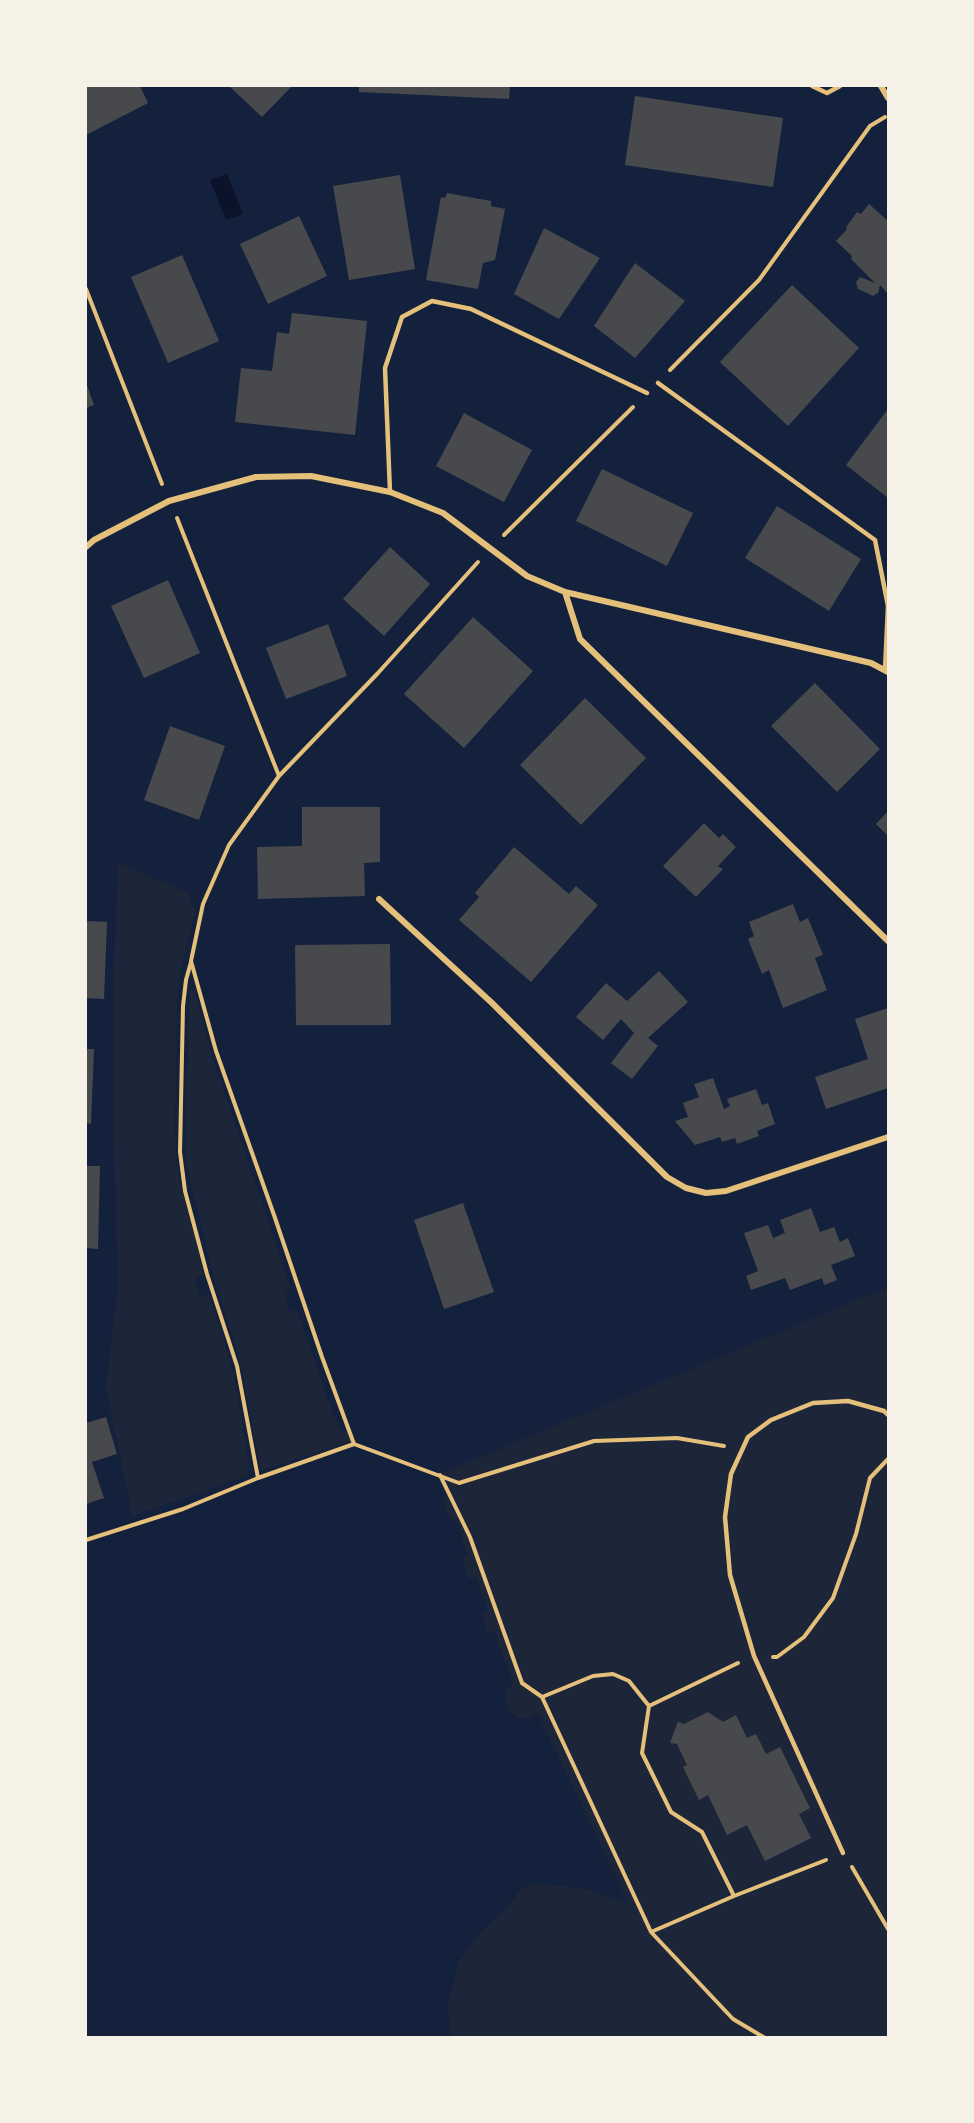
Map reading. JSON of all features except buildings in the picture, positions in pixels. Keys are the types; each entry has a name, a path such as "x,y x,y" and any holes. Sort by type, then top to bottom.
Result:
{"street":[{"path":"881,86 888,98"},
{"path":"86,547 94,540 169,501 256,477 310,476 390,492 443,513 527,576 565,592 871,663 886,670"},
{"path":"565,592 580,639 888,941"},
{"path":"379,899 492,1003 667,1177 686,1188 706,1193 726,1191 888,1137"}],"lane":[{"path":"812,86 827,93 840,86"},
{"path":"390,492 385,368 402,316 432,301 471,309 648,393"},
{"path":"658,383 875,540 888,606 886,670"},
{"path":"843,1853 754,1656 730,1575 725,1517 731,1474 748,1437 771,1420 813,1403 848,1401 884,1411 888,1415"}],"path":[{"path":"658,383 759,280 870,126 882,120"},
{"path":"86,289 279,776"},
{"path":"258,1478 237,1366 207,1274 185,1191 180,1152 183,1006 186,980 203,904 229,845 279,776 378,673 490,549 648,393"},
{"path":"191,961 216,1051 354,1444"},
{"path":"86,1540 183,1509 258,1478 354,1444 459,1483 594,1441 677,1438 743,1449"},
{"path":"649,1706 754,1656 777,1657 804,1637 833,1598 856,1534 870,1478 888,1459"},
{"path":"440,1475 470,1537 522,1683 542,1697 651,1932 733,2019 765,2037"},
{"path":"542,1697 593,1676 613,1674 629,1681 649,1706 642,1753 671,1812 702,1832 734,1896"},
{"path":"651,1932 843,1853 888,1929"}],"shaded area":[{"path":"227,174 243,214 226,220 210,180"},
{"path":"118,863 189,893 189,902 196,909 182,963 177,999 176,1165 204,1275 195,1278 200,1296 209,1294 234,1373 249,1463 249,1475 132,1516 106,1387 118,1285 113,995"},
{"path":"190,989 194,989 215,1066 284,1266 290,1288 286,1294 286,1305 289,1310 298,1313 335,1419 341,1430 349,1435 351,1441 261,1471 239,1357 214,1278 187,1166 185,1118"},
{"path":"888,1287 888,2037 450,2037 448,2005 459,1962 480,1933 505,1910 522,1888 536,1883 588,1889 629,1905 538,1713 528,1718 519,1718 509,1711 506,1704 506,1692 513,1683 494,1632 487,1633 481,1613 488,1611 476,1577 469,1579 462,1557 468,1555 456,1520 449,1517 442,1501 446,1498 437,1475"}]}
